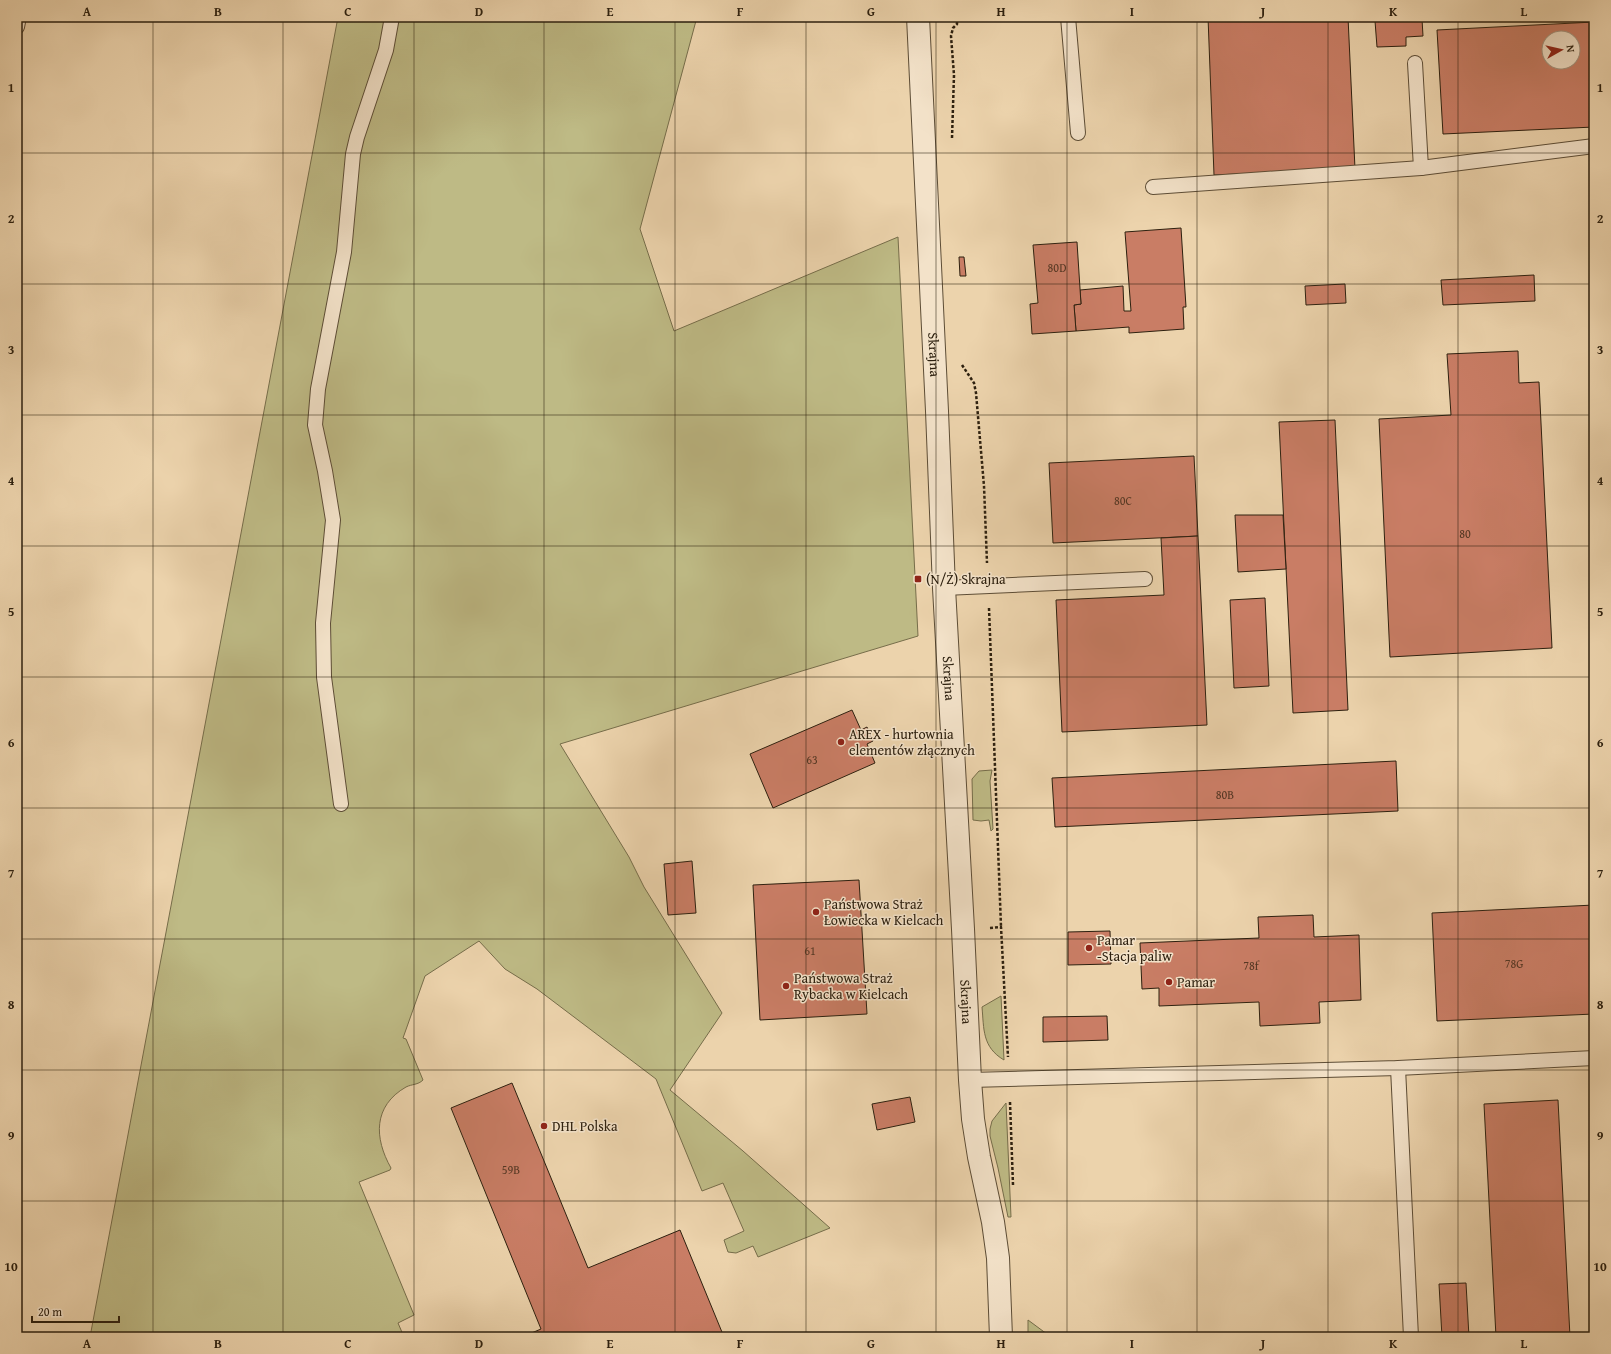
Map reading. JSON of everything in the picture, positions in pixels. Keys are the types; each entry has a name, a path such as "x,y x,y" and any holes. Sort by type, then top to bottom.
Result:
{"street":[{"name":"Skrajna","path":"918,17 937,403 944,588 964,936 970,1080 973,1119 979,1157 993,1222 998,1258 1001,1337"}],"lane":[{"path":"17,27 19,17"},
{"path":"341,804 324,677 323,623 333,520 325,471 315,425 318,389 344,252 352,154 386,50 392,17"},
{"path":"1068,17 1078,133"},
{"path":"1415,63 1421,168"},
{"path":"1154,187 1421,168 1594,146"},
{"path":"944,588 1145,579"},
{"path":"970,1080 1398,1068 1594,1058"},
{"path":"1398,1068 1411,1337"}],"path":[{"path":"952,141 954,75 951,36 953,28 957,24 956,17"},
{"path":"961,359 962,364 974,383 976,393 984,486 1001,927 1014,1187"},
{"path":"986,928 1001,927"}],"shaded area":[{"path":"338,17 697,17 640,229 674,331 898,237 918,636 560,744 629,857 644,887 722,1013 670,1090 743,1151 830,1228 758,1257 753,1246 736,1253 728,1252 724,1240 744,1231 723,1183 702,1191 656,1079 537,989 505,969 479,941 425,976 403,1038 406,1039 423,1080 419,1083 406,1087 395,1095 387,1103 382,1113 380,1134 385,1157 391,1168 390,1170 359,1182 414,1315 398,1323 404,1337 90,1337"},
{"path":"992,770 990,781 993,829 991,831 989,820 973,820 972,779 979,771"},
{"path":"1001,996 1004,1060 997,1055 988,1043 984,1030 982,1007"},
{"path":"1006,1103 1011,1217 1008,1217 990,1136 992,1121"},
{"path":"1028,1320 1051,1337 1028,1337"}],"building":[{"path":"1208,17 1348,17 1355,169 1214,175"},
{"path":"1422,19 1423,36 1406,37 1406,46 1377,47 1375,21"},
{"path":"1594,22 1594,127 1443,134 1437,30"},
{"path":"1181,228 1186,307 1183,307 1184,329 1129,333 1129,327 1076,331 1074,305 1081,304 1080,290 1123,286 1124,311 1131,311 1125,232"},
{"path":"1077,242 1081,304 1074,305 1076,331 1032,334 1030,304 1038,303 1033,245"},
{"path":"959,257 964,257 966,276 960,276"},
{"path":"1534,275 1535,301 1443,305 1441,280"},
{"path":"1345,284 1346,303 1306,305 1305,286"},
{"path":"1518,351 1519,383 1539,382 1552,648 1390,657 1379,419 1451,415 1447,354"},
{"path":"1335,420 1348,710 1293,713 1279,422"},
{"path":"1194,456 1198,536 1053,543 1049,463"},
{"path":"1235,515 1283,515 1286,569 1238,572"},
{"path":"1198,536 1207,725 1062,732 1056,600 1164,595 1161,538"},
{"path":"1265,598 1269,686 1234,688 1230,600"},
{"path":"852,710 861,730 867,727 873,741 867,744 875,763 773,808 750,754"},
{"path":"1396,761 1398,811 1055,827 1052,778"},
{"path":"692,861 696,913 668,915 664,864"},
{"path":"859,880 867,1014 760,1020 753,885"},
{"path":"1594,905 1594,1014 1437,1021 1432,913"},
{"path":"1313,915 1314,937 1359,935 1361,1000 1319,1002 1320,1023 1260,1026 1259,1002 1159,1006 1159,988 1142,989 1140,943 1259,938 1258,917"},
{"name":"Pamar -Stacja paliw","path":"1110,931 1111,964 1068,965 1068,932"},
{"path":"1107,1016 1108,1040 1043,1042 1043,1017"},
{"path":"512,1083 588,1268 680,1230 724,1337 522,1337 541,1329 451,1108"},
{"path":"910,1097 915,1122 877,1130 872,1104"},
{"path":"1558,1100 1570,1337 1496,1337 1484,1104"},
{"path":"1466,1283 1469,1337 1442,1337 1439,1284"}],"place":[{"name":"(N/Ż) Skrajna","path":"918,579"},
{"name":"AREX - hurtownia elementów złącznych","path":"841,742"},
{"name":"Państwowa Straż Łowiecka w Kielcach","path":"816,912"},
{"name":"Pamar -Stacja paliw","path":"1089,948"},
{"name":"Pamar","path":"1169,982"},
{"name":"Państwowa Straż Rybacka w Kielcach","path":"786,986"},
{"name":"DHL Polska","path":"544,1126"}]}
